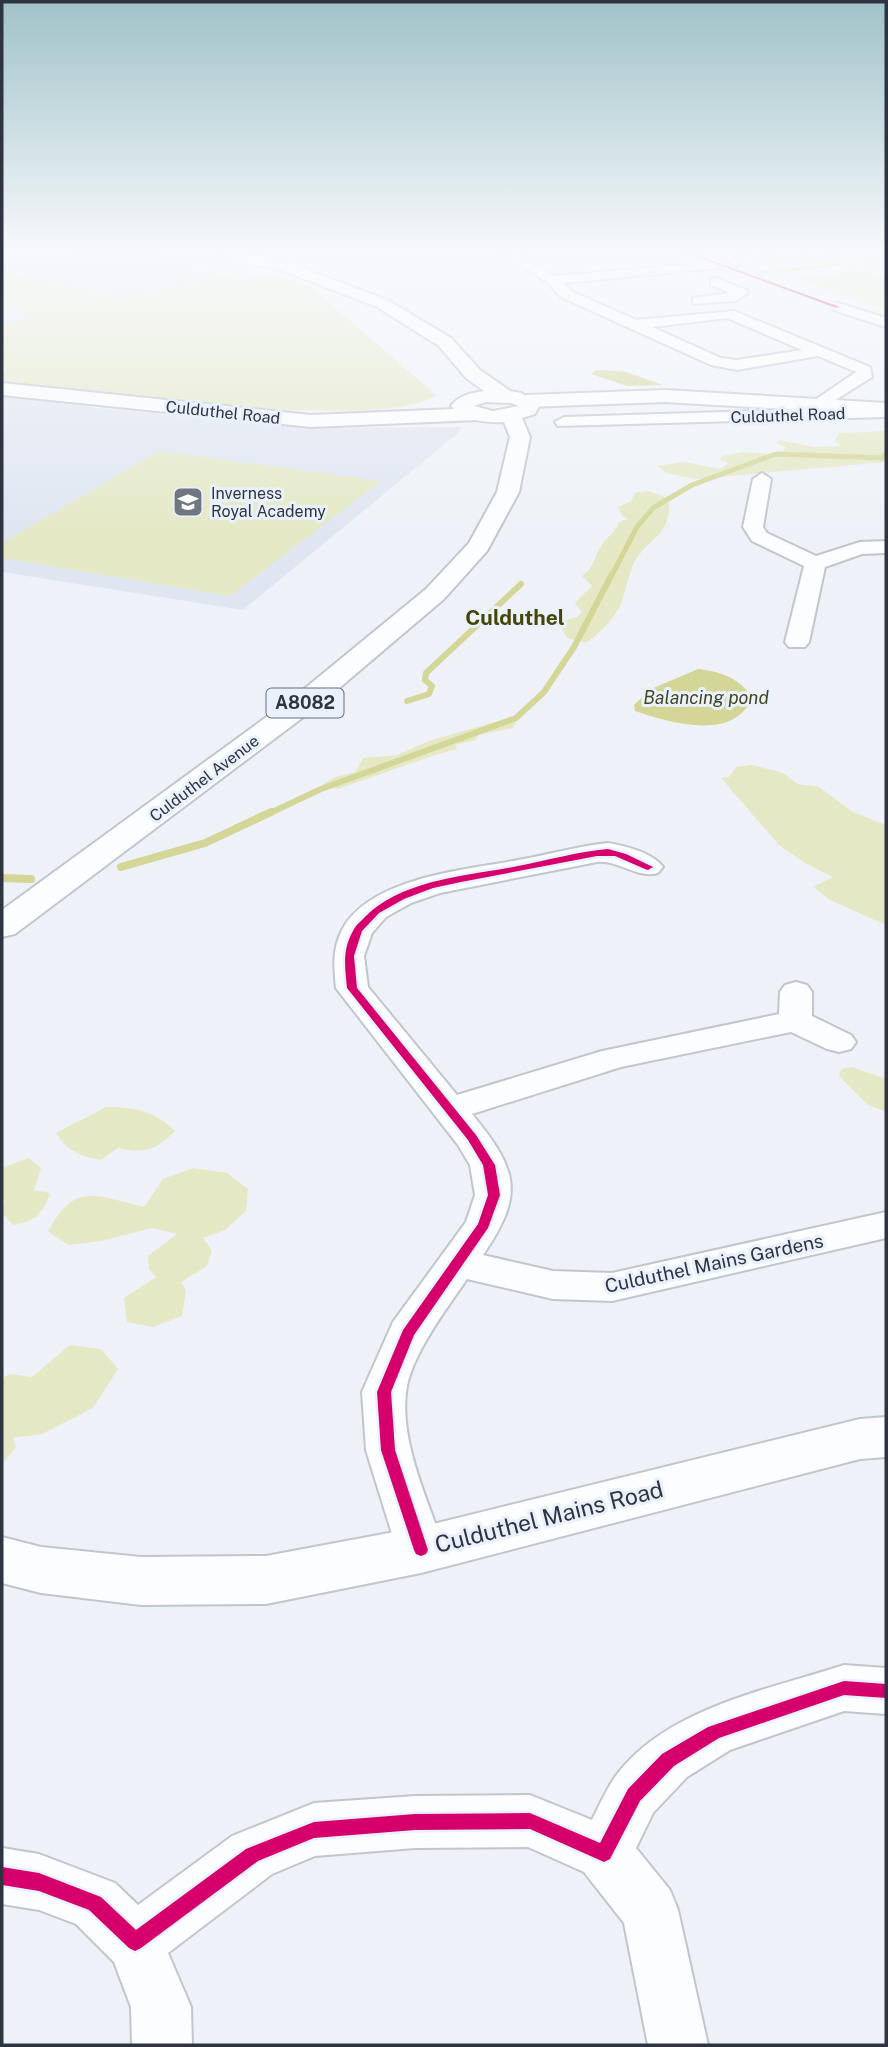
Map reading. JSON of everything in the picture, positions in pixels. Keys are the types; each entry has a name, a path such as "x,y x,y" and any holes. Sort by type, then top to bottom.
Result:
{"main road":[{"path":"447,346 473,374 514,404"},
{"path":"464,408 473,374"},
{"name":"Culduthel Road","path":"2,389 312,421 374,421 464,408 665,396 821,404 886,411"},
{"name":"Culduthel Avenue","path":"2,926 308,700 435,594 480,546 508,492 520,437 514,404"},
{"name":"Culduthel Mains Road","path":"2,1560 41,1570 141,1581 266,1580 421,1550 769,1461 860,1439 886,1437"}],"street":[{"path":"689,346 727,365 823,351"},
{"path":"809,346 864,370 864,377 821,404"},
{"name":"Culduthel Road","path":"571,418 886,411"},
{"path":"762,479 753,527 759,537 815,563 860,548 886,547"},
{"path":"797,642 815,563"},
{"path":"421,1550 388,1450 384,1392 408,1333 484,1225 494,1195 489,1165 450,1109 352,988 346,969 348,949 357,929 396,898 434,884 614,841 648,867"},
{"path":"450,1109 795,1006 839,1042"},
{"name":"Culduthel Mains Gardens","path":"459,1262 524,1283 570,1289 612,1287 886,1225"},
{"path":"604,1853 634,1796 668,1760 714,1732 845,1688 886,1691"},
{"path":"135,1942 252,1855 314,1830 415,1822 530,1821 604,1853 650,1910 678,2045"},
{"path":"2,1876 39,1882 95,1903 135,1942 161,2007 162,2045"}],"shaded area":[{"path":"2,346 379,346 436,395 407,406 359,410 231,406 7,384 2,380 2,370 7,369 2,365"},
{"name":"Inverness Royal Academy","path":"2,394 97,408 322,428 461,427 458,433 243,610 2,572"},
{"path":"886,431 886,462 696,479 666,473 657,466 684,462 720,469 729,463 720,460 722,456 744,452 791,456 783,451 786,447 775,443 779,440 814,447 841,446 835,440 839,433"},
{"path":"159,451 381,481 230,596 2,558 2,543"},
{"path":"648,491 668,498 669,510 664,527 635,561 620,605 608,623 586,643 567,638 559,622 577,617 582,612 575,603 592,586 582,576 619,522 628,519 622,516 618,507 631,501 635,493"},
{"path":"508,718 516,722 513,728 478,735 476,740 455,745 457,749 338,789 322,785 335,777 355,772 363,758 397,755 429,741"},
{"path":"752,765 783,773 798,784 819,787 853,812 886,825 886,925 830,900 813,887 833,877 805,863 779,845 721,778 729,777 736,767"},
{"path":"852,1067 886,1079 886,1112 867,1104 839,1076 841,1069"},
{"path":"106,1107 144,1112 160,1119 175,1131 162,1143 150,1149 136,1151 118,1148 101,1160 75,1152 56,1133"},
{"path":"29,1158 41,1168 34,1190 50,1193 37,1216 13,1225 2,1213 5,1201 2,1200 2,1168"},
{"path":"193,1168 227,1173 248,1189 246,1211 225,1230 203,1238 212,1251 207,1266 181,1282 186,1291 182,1316 153,1327 127,1322 124,1298 156,1277 149,1269 148,1256 177,1234 152,1228 102,1241 69,1245 48,1232 58,1216 78,1198 100,1196 144,1207 163,1179"},
{"path":"70,1345 101,1349 118,1369 93,1408 42,1434 13,1438 16,1447 2,1464 2,1378 10,1374 32,1377"}],"water":[{"path":"596,370 623,371 663,385 627,386 591,374"},
{"name":"Balancing pond","path":"698,669 722,674 747,690 752,697 743,711 731,720 716,725 700,725 682,724 635,711 634,705 651,689"}],"waterway":[{"path":"612,575 637,527 653,508 692,485 776,454 883,458 886,453"},
{"path":"268,814 321,789 516,718 544,692 574,647 612,574"},
{"path":"407,701 429,694 432,686 425,680 426,673 521,584"},
{"path":"121,867 205,843 271,812"},
{"path":"2,878 31,879"}],"cycle path":[{"path":"421,1550 388,1450 384,1392 408,1333 484,1225 494,1195 489,1165 472,1138 352,988 349,956 357,930 376,911 400,897 461,879 608,852 623,855 648,867"},
{"path":"2,1876 39,1882 95,1903 135,1942 252,1855 314,1830 415,1822 530,1821 604,1853 634,1795 668,1760 714,1732 844,1688 886,1691"}],"place":[{"name":"Inverness Royal Academy","path":"188,502"}],"district":[{"name":"Culduthel","path":"515,618"}]}
